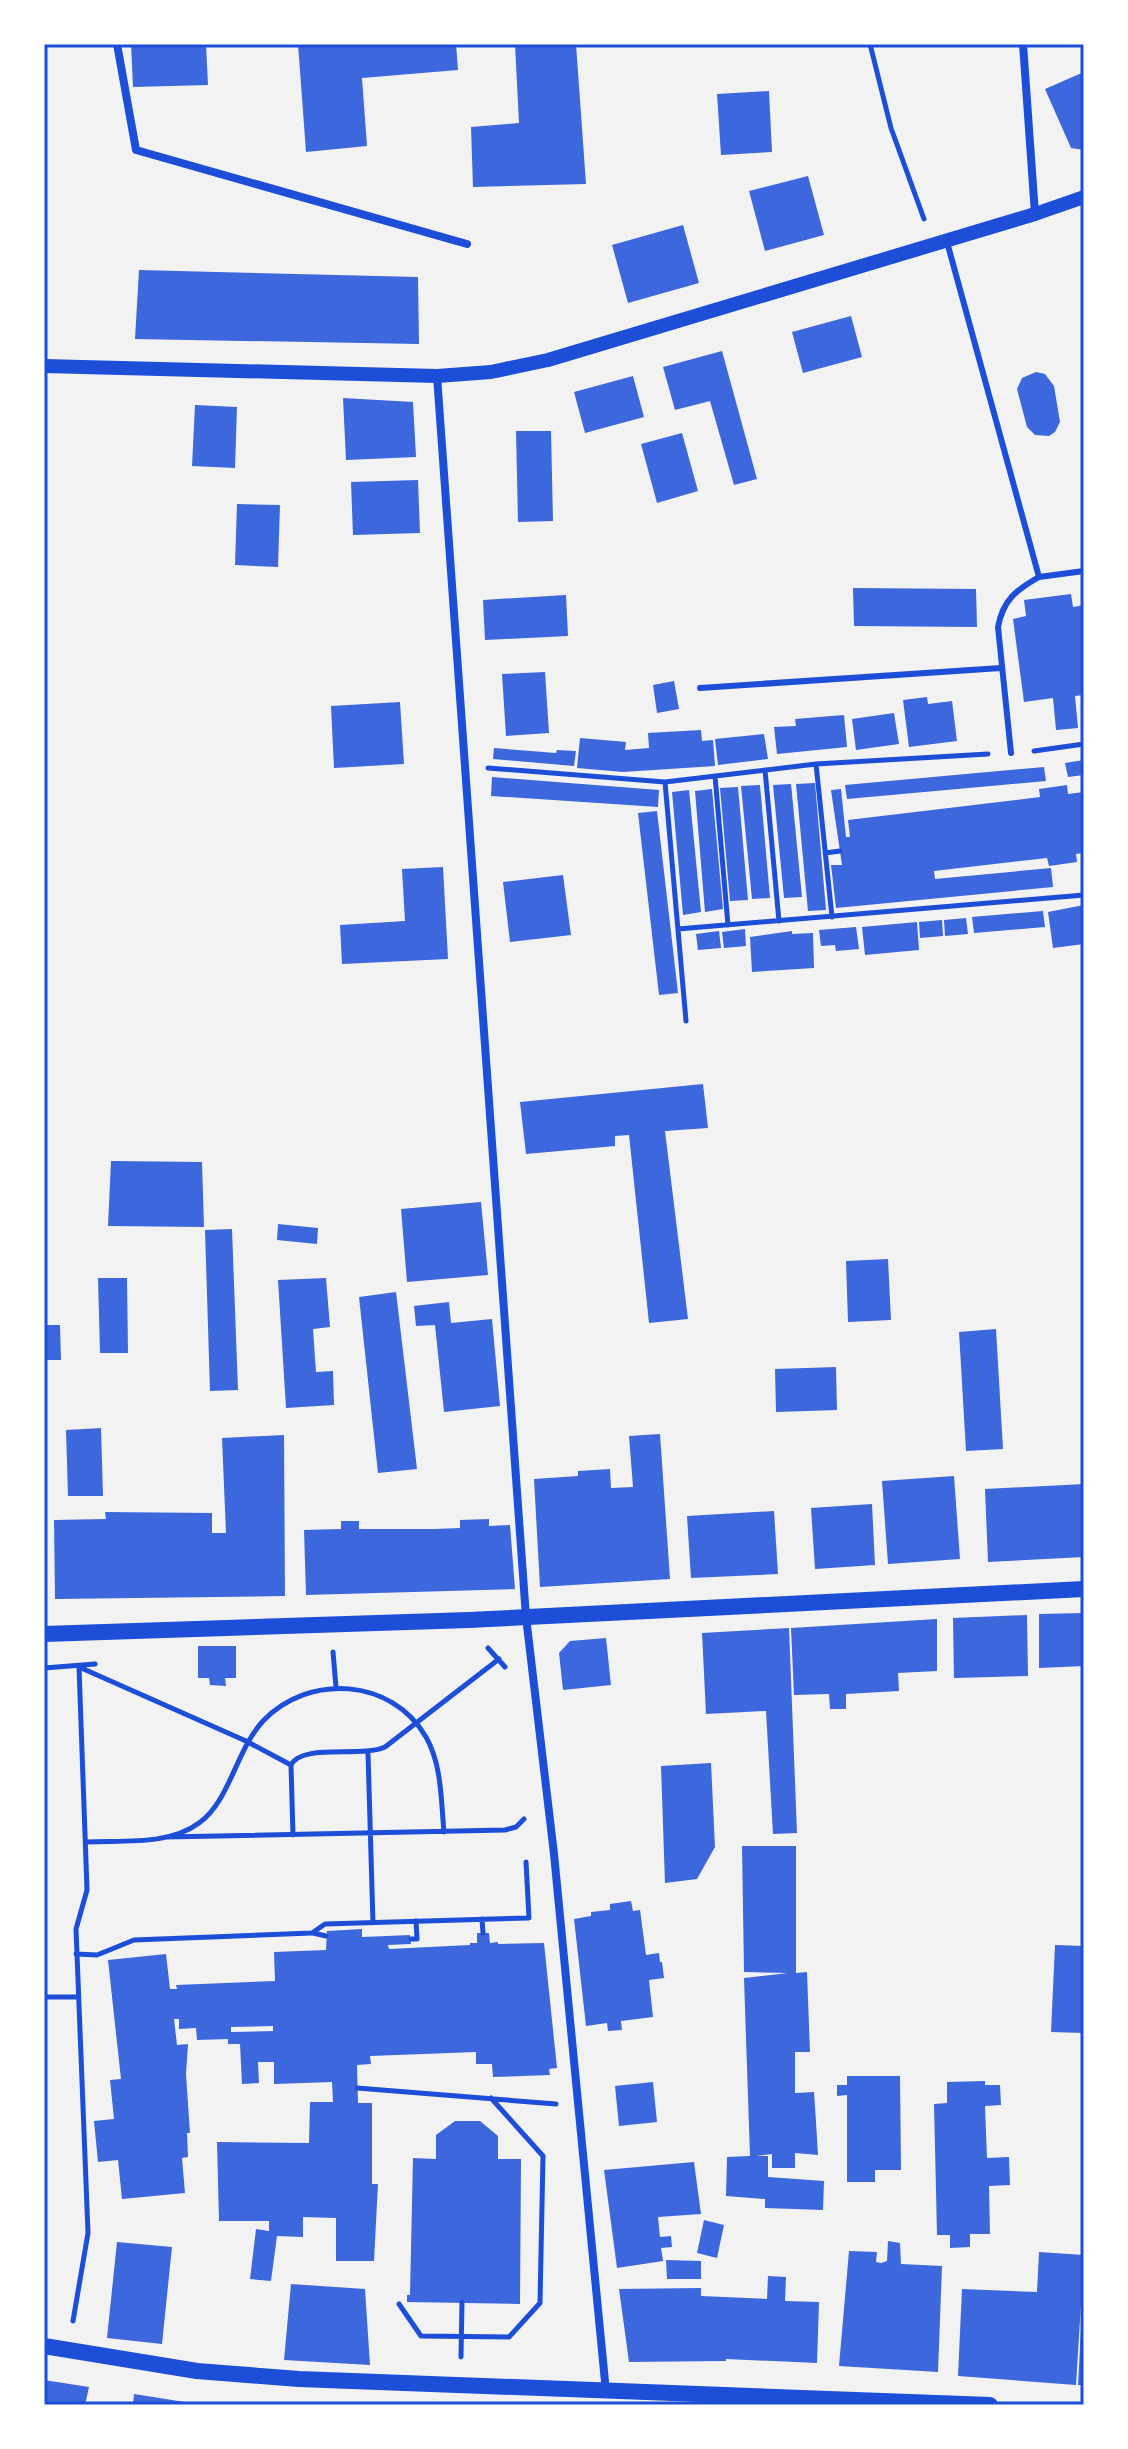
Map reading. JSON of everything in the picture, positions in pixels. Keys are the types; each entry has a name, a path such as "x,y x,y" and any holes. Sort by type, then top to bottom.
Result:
{"main road":[{"path":"44,1634 526,1617 1084,1589"},
{"path":"44,2346 197,2371 299,2379 606,2392 716,2401 990,2405"}],"street":[{"path":"117,44 136,150 467,244"},
{"path":"1023,44 1035,214"},
{"path":"44,366 437,376 491,372 548,360 1084,197"},
{"path":"437,376 526,1617 554,1854 606,2392"}],"lane":[{"path":"940,243 1039,577"},
{"path":"1011,753 998,641 1001,610 1019,588 1039,577 1084,571"},
{"path":"700,688 1001,668"}],"path":[{"path":"870,44 891,128 940,243"},
{"path":"467,767 665,782 816,764 1011,753 1084,744"},
{"path":"816,764 832,917"},
{"path":"765,770 779,921"},
{"path":"715,776 728,925"},
{"path":"665,782 686,1021"},
{"path":"825,853 840,851"},
{"path":"678,929 1084,895"},
{"path":"333,1642 336,1687"},
{"path":"483,1643 499,1659 510,1681"},
{"path":"293,1835 293,1760 305,1753 368,1753 385,1747 499,1659"},
{"path":"44,1668 79,1667 109,1661"},
{"path":"79,1667 246,1741 291,1765"},
{"path":"70,2334 85,2265 88,2233 76,1954 76,1929 87,1890 79,1667"},
{"path":"166,1837 193,1827 215,1806 246,1741 265,1720 281,1706 317,1689 336,1687 375,1694 396,1705 417,1723 434,1754 444,1832"},
{"path":"368,1753 373,1923"},
{"path":"525,1829 527,1809"},
{"path":"86,1842 166,1837 505,1830 516,1827 524,1819"},
{"path":"526,1855 529,1918 535,1924"},
{"path":"312,1933 325,1924 343,1926 529,1918"},
{"path":"482,1919 483,1933"},
{"path":"411,1939 417,1939 416,1921"},
{"path":"76,1954 97,1955 134,1940 312,1933 326,1936"},
{"path":"44,1997 78,1997"},
{"path":"357,2088 562,2104"},
{"path":"399,2304 421,2336 509,2337 540,2303 543,2156 491,2098"},
{"path":"461,2361 462,2302"}],"building":[{"path":"131,44 206,44 208,85 133,87"},
{"path":"298,44 456,44 458,70 362,78 367,146 306,152"},
{"path":"515,44 576,44 586,184 473,187 471,127 519,123"},
{"path":"1084,72 1084,150 1071,148 1045,89"},
{"path":"769,91 772,152 721,155 717,94"},
{"path":"808,176 824,235 765,251 749,191"},
{"path":"683,225 699,283 628,303 612,245"},
{"path":"139,270 418,277 419,344 135,339"},
{"path":"851,316 862,357 803,373 792,332"},
{"path":"722,351 757,479 734,485 710,401 675,410 663,367"},
{"path":"1036,372 1045,374 1054,386 1060,422 1049,436 1035,435 1027,427 1017,389 1022,378"},
{"path":"633,376 644,417 585,433 574,392"},
{"path":"343,398 413,402 416,457 346,460"},
{"path":"195,405 237,407 235,468 192,466"},
{"path":"516,431 551,431 553,521 518,522"},
{"path":"682,433 698,491 657,503 641,444"},
{"path":"418,480 420,533 353,535 351,482"},
{"path":"237,504 280,505 278,567 235,565"},
{"path":"853,588 976,589 977,627 854,626"},
{"path":"1071,594 1073,607 1084,605 1084,695 1075,696 1078,728 1056,730 1053,698 1024,702 1013,619 1026,616 1024,600"},
{"path":"566,595 568,636 485,640 483,600"},
{"path":"545,672 549,733 506,736 502,674"},
{"path":"674,681 679,709 657,713 653,685"},
{"path":"927,697 928,704 952,701 957,741 909,747 903,700"},
{"path":"400,702 404,764 334,768 331,706"},
{"path":"894,713 899,744 856,750 852,719"},
{"path":"844,715 847,747 777,754 774,727 796,726 795,719"},
{"path":"701,730 702,741 713,740 715,766 623,772 577,768 580,738 626,742 625,750 649,748 648,733"},
{"path":"764,734 768,759 718,765 715,739"},
{"path":"494,748 556,753 557,750 576,751 574,766 493,759"},
{"path":"1084,760 1084,775 1068,777 1065,763"},
{"path":"1044,767 1046,781 847,799 845,785"},
{"path":"492,777 659,790 658,807 491,796"},
{"path":"815,783 826,910 808,911 796,784"},
{"path":"791,784 802,897 784,898 773,785"},
{"path":"760,785 770,898 752,899 741,786"},
{"path":"1067,785 1068,794 1084,792 1084,853 1076,854 1077,862 1049,866 1047,858 934,871 935,879 1051,868 1053,887 836,908 831,865 842,865 831,790 841,789 846,837 850,837 848,820 1040,797 1039,789"},
{"path":"738,787 748,900 730,901 720,788"},
{"path":"712,789 723,909 705,912 695,791"},
{"path":"689,790 701,912 683,915 672,792"},
{"path":"657,811 678,993 659,995 638,813"},
{"path":"443,867 448,959 342,964 340,925 405,921 402,869"},
{"path":"563,875 571,935 510,942 503,882"},
{"path":"1084,905 1084,944 1053,948 1048,912"},
{"path":"1043,911 1045,927 974,933 972,917"},
{"path":"966,918 968,934 945,936 944,920"},
{"path":"942,920 943,936 920,938 919,922"},
{"path":"917,922 919,950 865,955 862,927"},
{"path":"856,927 859,949 836,951 835,945 821,946 819,930"},
{"path":"745,929 746,946 724,948 722,932"},
{"path":"719,931 721,948 698,950 696,934"},
{"path":"792,931 792,934 813,933 814,968 752,972 750,937"},
{"path":"703,1084 708,1128 665,1131 688,1319 649,1323 629,1135 615,1136 615,1146 526,1154 520,1102"},
{"path":"111,1161 202,1162 204,1227 108,1226"},
{"path":"481,1202 488,1275 407,1282 401,1209"},
{"path":"278,1224 318,1228 317,1244 277,1240"},
{"path":"232,1229 238,1390 210,1391 205,1230"},
{"path":"888,1259 891,1320 848,1322 846,1261"},
{"path":"98,1278 127,1278 128,1353 100,1353"},
{"path":"326,1278 330,1327 313,1329 316,1372 333,1371 334,1405 286,1408 278,1280"},
{"path":"396,1292 417,1469 378,1473 359,1297"},
{"path":"449,1302 451,1323 492,1319 500,1406 444,1412 435,1325 416,1326 414,1306"},
{"path":"44,1325 60,1325 61,1360 44,1360"},
{"path":"996,1329 1003,1449 966,1451 959,1332"},
{"path":"836,1367 837,1410 776,1412 775,1369"},
{"path":"101,1428 103,1496 68,1496 66,1430"},
{"path":"660,1434 670,1579 540,1587 534,1479 578,1476 578,1471 610,1469 611,1488 633,1487 629,1436"},
{"path":"284,1435 285,1596 55,1599 54,1520 106,1519 105,1512 212,1513 212,1533 226,1533 222,1438"},
{"path":"954,1476 960,1559 888,1564 882,1481"},
{"path":"1084,1484 1084,1557 988,1562 985,1489"},
{"path":"872,1504 875,1565 815,1569 811,1508"},
{"path":"774,1511 778,1574 691,1578 687,1516"},
{"path":"489,1519 489,1526 510,1525 515,1589 306,1595 304,1530 341,1529 341,1521 359,1521 359,1529 460,1528 460,1520"},
{"path":"1084,1613 1084,1666 1039,1668 1039,1614"},
{"path":"1027,1615 1028,1676 954,1678 953,1618"},
{"path":"937,1619 937,1671 898,1673 899,1691 846,1694 846,1709 830,1709 829,1694 794,1695 791,1628"},
{"path":"789,1628 797,1833 773,1834 766,1711 706,1714 702,1633"},
{"path":"606,1638 611,1685 563,1690 559,1653 570,1641"},
{"path":"198,1646 236,1646 236,1678 225,1678 226,1686 210,1685 209,1678 198,1678"},
{"path":"711,1763 715,1847 697,1879 665,1883 661,1766"},
{"path":"742,1846 796,1846 796,1973 807,1972 810,2052 795,2052 795,2093 814,2092 818,2155 795,2153 795,2168 772,2168 772,2154 756,2156 768,2156 768,2177 824,2181 823,2210 765,2208 765,2199 726,2196 727,2157 750,2156 744,1978 788,1973 744,1972"},
{"path":"631,1901 633,1911 640,1910 646,1955 659,1953 662,1962 664,1978 649,1980 653,2017 621,2021 622,2030 608,2031 607,2023 586,2026 574,1919 591,1916 591,1912 610,1910 610,1904"},
{"path":"362,1929 362,1937 410,1935 411,1944 388,1945 389,1949 470,1945 477,1943 477,1933 489,1933 490,1943 544,1943 557,2068 549,2069 550,2075 493,2077 492,2064 476,2064 476,2052 370,2056 371,2064 357,2065 358,2103 372,2103 372,2184 378,2184 374,2261 336,2261 336,2218 303,2217 303,2237 277,2236 271,2281 250,2279 256,2229 269,2231 269,2221 219,2221 217,2142 309,2143 310,2102 333,2102 332,2082 274,2084 274,2062 258,2062 259,2083 242,2084 240,2044 228,2044 228,2039 197,2040 196,2028 179,2029 179,2019 174,2019 177,2045 188,2044 186,2074 190,2133 187,2133 188,2157 182,2158 185,2193 122,2199 118,2160 98,2162 94,2121 114,2119 110,2080 121,2079 108,1960 166,1954 170,1989 177,1989 176,1985 275,1981 274,1952 326,1950 327,1931","holes":["273,2026 273,2031 231,2032 231,2027"]},
{"path":"1055,1945 1084,1946 1084,2033 1051,2032"},
{"path":"847,2076 900,2076 901,2170 875,2170 875,2182 847,2182 847,2095 837,2096 837,2085 847,2085"},
{"path":"985,2081 985,2085 1000,2085 1001,2105 985,2106 987,2158 1009,2157 1010,2185 989,2186 990,2234 970,2234 970,2247 950,2248 950,2235 937,2235 934,2104 947,2103 947,2082"},
{"path":"653,2082 657,2122 619,2126 615,2086"},
{"path":"455,2121 480,2121 498,2136 498,2159 521,2159 520,2304 407,2302 407,2295 410,2295 413,2158 436,2159 436,2135"},
{"path":"694,2162 701,2214 658,2217 660,2237 671,2236 672,2247 661,2248 663,2261 617,2268 604,2170"},
{"path":"704,2220 724,2225 717,2258 697,2253"},
{"path":"888,2241 900,2243 901,2264 942,2266 938,2372 839,2366 849,2251 877,2252 876,2262 881,2263 887,2261"},
{"path":"117,2242 172,2247 162,2344 107,2338"},
{"path":"1039,2252 1084,2255 1076,2385 958,2376 962,2289 1037,2292"},
{"path":"666,2260 701,2261 701,2279 667,2279"},
{"path":"768,2276 786,2277 785,2301 819,2302 817,2363 726,2359 629,2362 619,2289 701,2288 701,2296 767,2299"},
{"path":"291,2284 365,2289 370,2365 284,2360"},
{"path":"1082,2310 1084,2385 1078,2385"},
{"path":"44,2380 89,2387 85,2405 44,2405"},
{"path":"134,2394 191,2403 191,2405 133,2405"}]}
